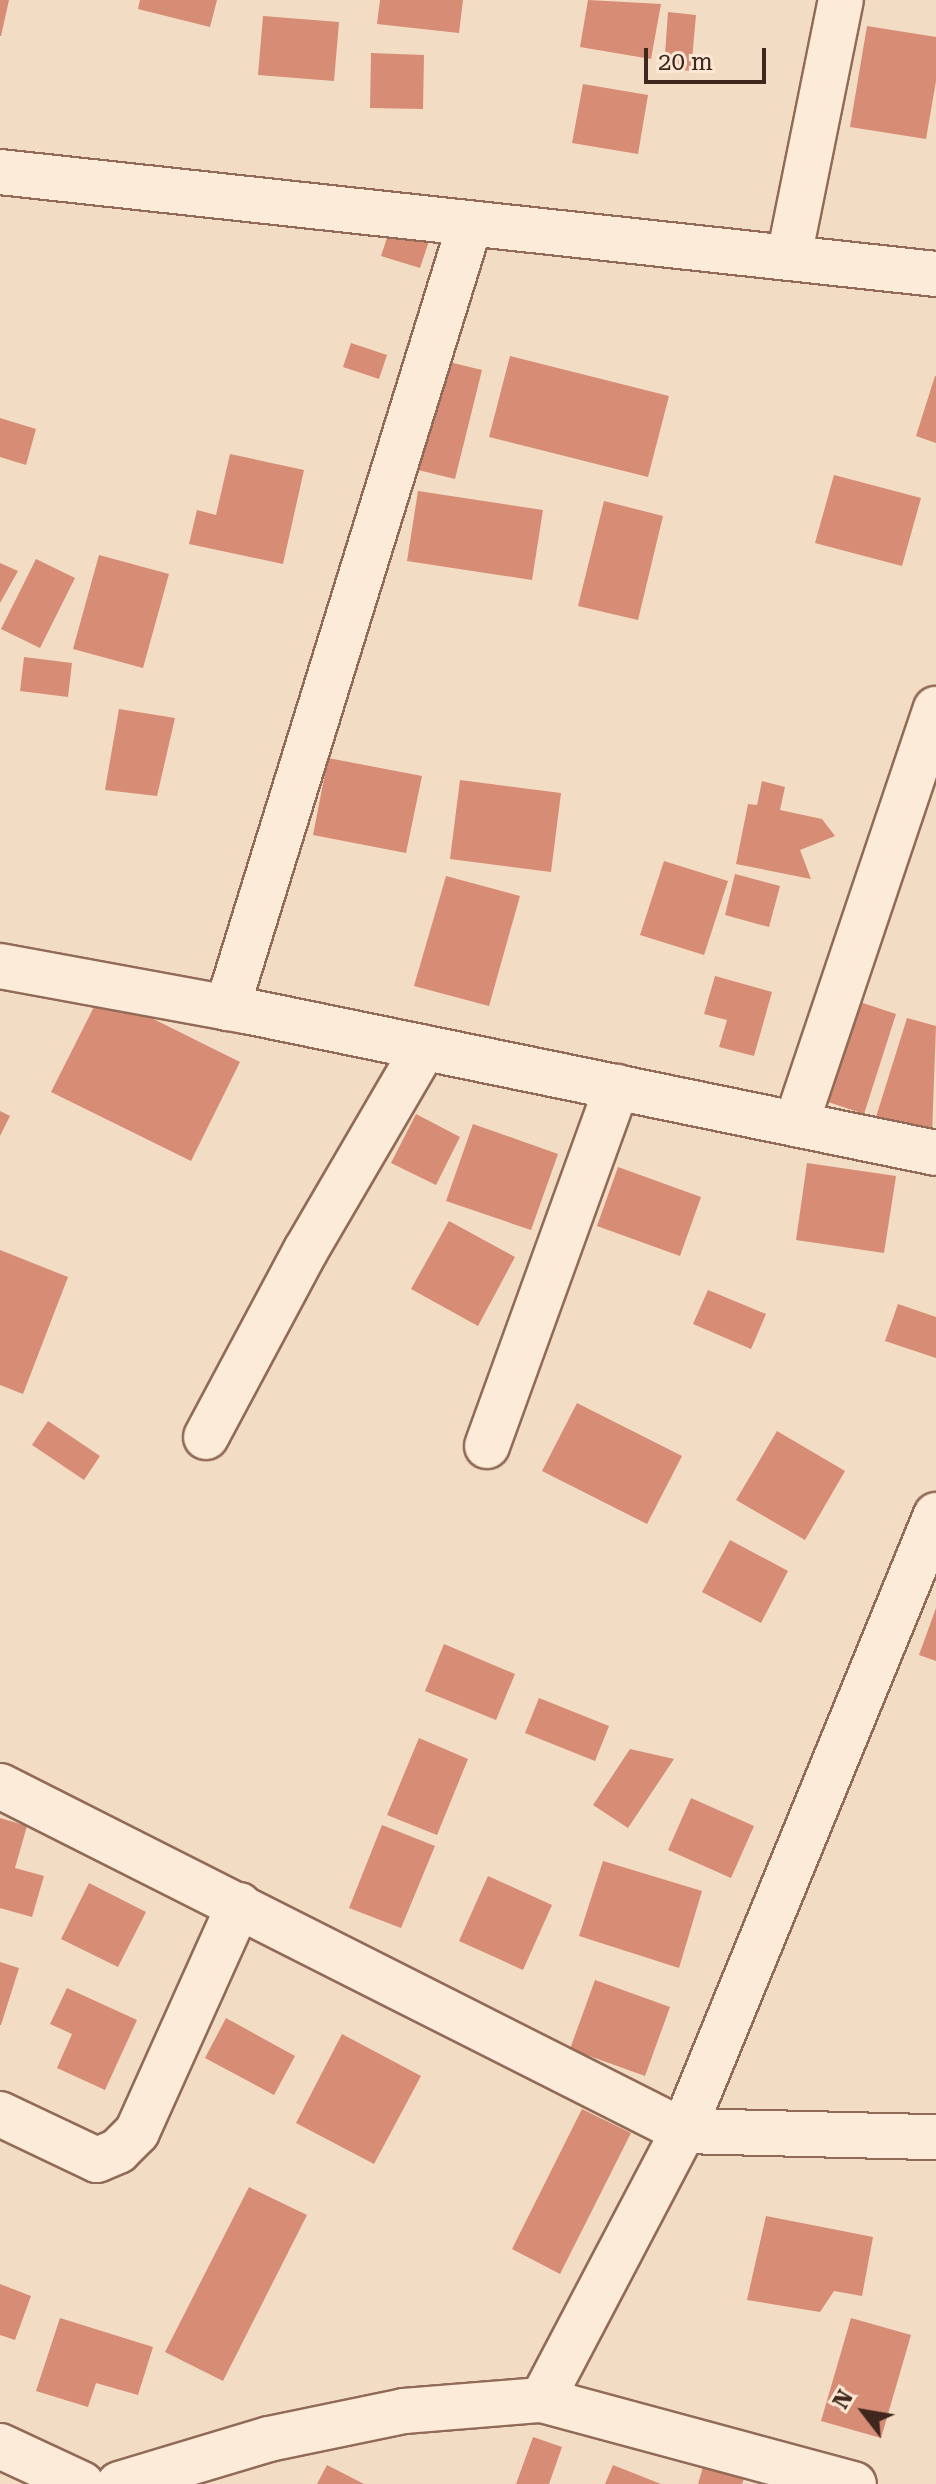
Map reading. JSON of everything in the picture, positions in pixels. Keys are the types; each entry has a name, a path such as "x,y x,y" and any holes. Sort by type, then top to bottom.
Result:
{"street":[{"path":"789,257 841,0"},
{"path":"0,172 469,227 936,274"},
{"path":"227,1008 469,227"},
{"path":"796,1124 936,709"},
{"path":"0,966 227,1008 936,1153"},
{"path":"206,1437 306,1250 424,1048"},
{"path":"487,1446 617,1087"},
{"path":"542,2400 683,2131 933,1534"},
{"path":"0,1786 683,2131 936,2137"},
{"path":"0,2114 97,2160 118,2151 137,2132 239,1905"},
{"path":"119,2484 269,2439 404,2411 542,2400 854,2484"},
{"path":"0,2446 82,2484"}],"building":[{"path":"0,0 9,0 1,36 0,36"},
{"path":"140,0 217,0 210,27 138,9"},
{"path":"380,0 463,0 459,33 377,24"},
{"path":"588,0 661,4 651,59 580,47"},
{"path":"668,12 696,15 691,71 664,68"},
{"path":"263,16 339,22 334,81 258,75"},
{"path":"867,26 936,37 936,81 926,139 850,127"},
{"path":"371,53 424,55 423,109 370,108"},
{"path":"583,84 648,95 638,154 572,143"},
{"path":"396,210 435,223 420,268 381,256"},
{"path":"351,343 387,355 379,379 343,367"},
{"path":"510,356 669,396 648,477 489,437"},
{"path":"445,361 482,370 455,479 418,470"},
{"path":"936,376 936,443 916,436"},
{"path":"0,418 36,429 26,465 0,457"},
{"path":"230,454 304,470 283,564 189,544 197,510 216,515"},
{"path":"834,475 921,498 902,566 815,543"},
{"path":"418,491 543,510 532,580 407,561"},
{"path":"604,501 663,516 638,620 578,606"},
{"path":"99,555 169,574 143,668 73,649"},
{"path":"36,559 75,578 40,648 1,629"},
{"path":"0,563 18,571 0,603"},
{"path":"24,657 72,663 68,697 20,691"},
{"path":"119,709 175,718 157,796 105,790"},
{"path":"328,758 422,776 406,853 313,835"},
{"path":"460,780 561,793 551,872 450,859"},
{"path":"762,781 785,787 780,810 822,819 835,836 800,850 811,879 736,864 748,804 757,805"},
{"path":"664,861 728,881 704,955 640,935"},
{"path":"735,874 780,886 769,927 725,915"},
{"path":"446,876 520,896 489,1006 414,986"},
{"path":"715,976 772,992 754,1056 719,1047 727,1020 704,1014"},
{"path":"101,993 240,1062 191,1161 51,1092"},
{"path":"854,1000 896,1014 864,1114 822,1100"},
{"path":"907,1018 936,1026 932,1134 876,1117"},
{"path":"0,1111 10,1116 0,1136"},
{"path":"416,1114 460,1137 436,1185 391,1163"},
{"path":"473,1124 558,1154 531,1230 446,1201"},
{"path":"807,1163 896,1176 884,1253 796,1240"},
{"path":"618,1167 701,1197 680,1256 597,1226"},
{"path":"449,1221 515,1257 478,1326 411,1289"},
{"path":"0,1250 68,1277 23,1394 0,1385"},
{"path":"708,1290 766,1314 751,1349 693,1324"},
{"path":"898,1304 936,1317 936,1358 885,1341"},
{"path":"577,1403 682,1456 647,1524 542,1471"},
{"path":"48,1421 100,1456 84,1480 32,1445"},
{"path":"777,1431 845,1471 805,1540 736,1500"},
{"path":"730,1540 788,1571 761,1623 702,1592"},
{"path":"936,1608 936,1661 919,1655"},
{"path":"444,1644 515,1674 496,1720 425,1691"},
{"path":"539,1698 609,1726 595,1761 525,1733"},
{"path":"419,1738 468,1759 437,1835 387,1815"},
{"path":"630,1749 674,1759 628,1828 593,1805"},
{"path":"691,1798 754,1826 731,1878 668,1850"},
{"path":"0,1818 27,1826 15,1868 44,1876 32,1917 0,1908"},
{"path":"382,1825 435,1846 401,1928 349,1908"},
{"path":"603,1861 702,1891 679,1968 579,1936"},
{"path":"488,1876 552,1905 523,1970 459,1941"},
{"path":"89,1883 146,1912 118,1967 61,1939"},
{"path":"0,1962 19,1968 1,2025 0,2025"},
{"path":"595,1980 670,2007 645,2076 570,2049"},
{"path":"67,1988 137,2020 105,2090 57,2068 72,2034 50,2024"},
{"path":"226,2018 295,2056 274,2095 205,2058"},
{"path":"342,2034 421,2076 374,2164 296,2123"},
{"path":"582,2109 631,2133 560,2274 512,2249"},
{"path":"249,2187 307,2215 223,2381 165,2352"},
{"path":"766,2216 873,2237 862,2296 834,2291 820,2312 747,2300"},
{"path":"0,2284 31,2296 15,2340 0,2335"},
{"path":"60,2318 153,2347 138,2395 96,2383 88,2407 36,2391"},
{"path":"851,2318 911,2335 881,2438 821,2421"},
{"path":"533,2437 562,2447 549,2484 516,2484"},
{"path":"327,2465 364,2484 317,2484"},
{"path":"613,2465 661,2484 605,2484"},
{"path":"703,2467 744,2479 742,2484 698,2484"}]}
